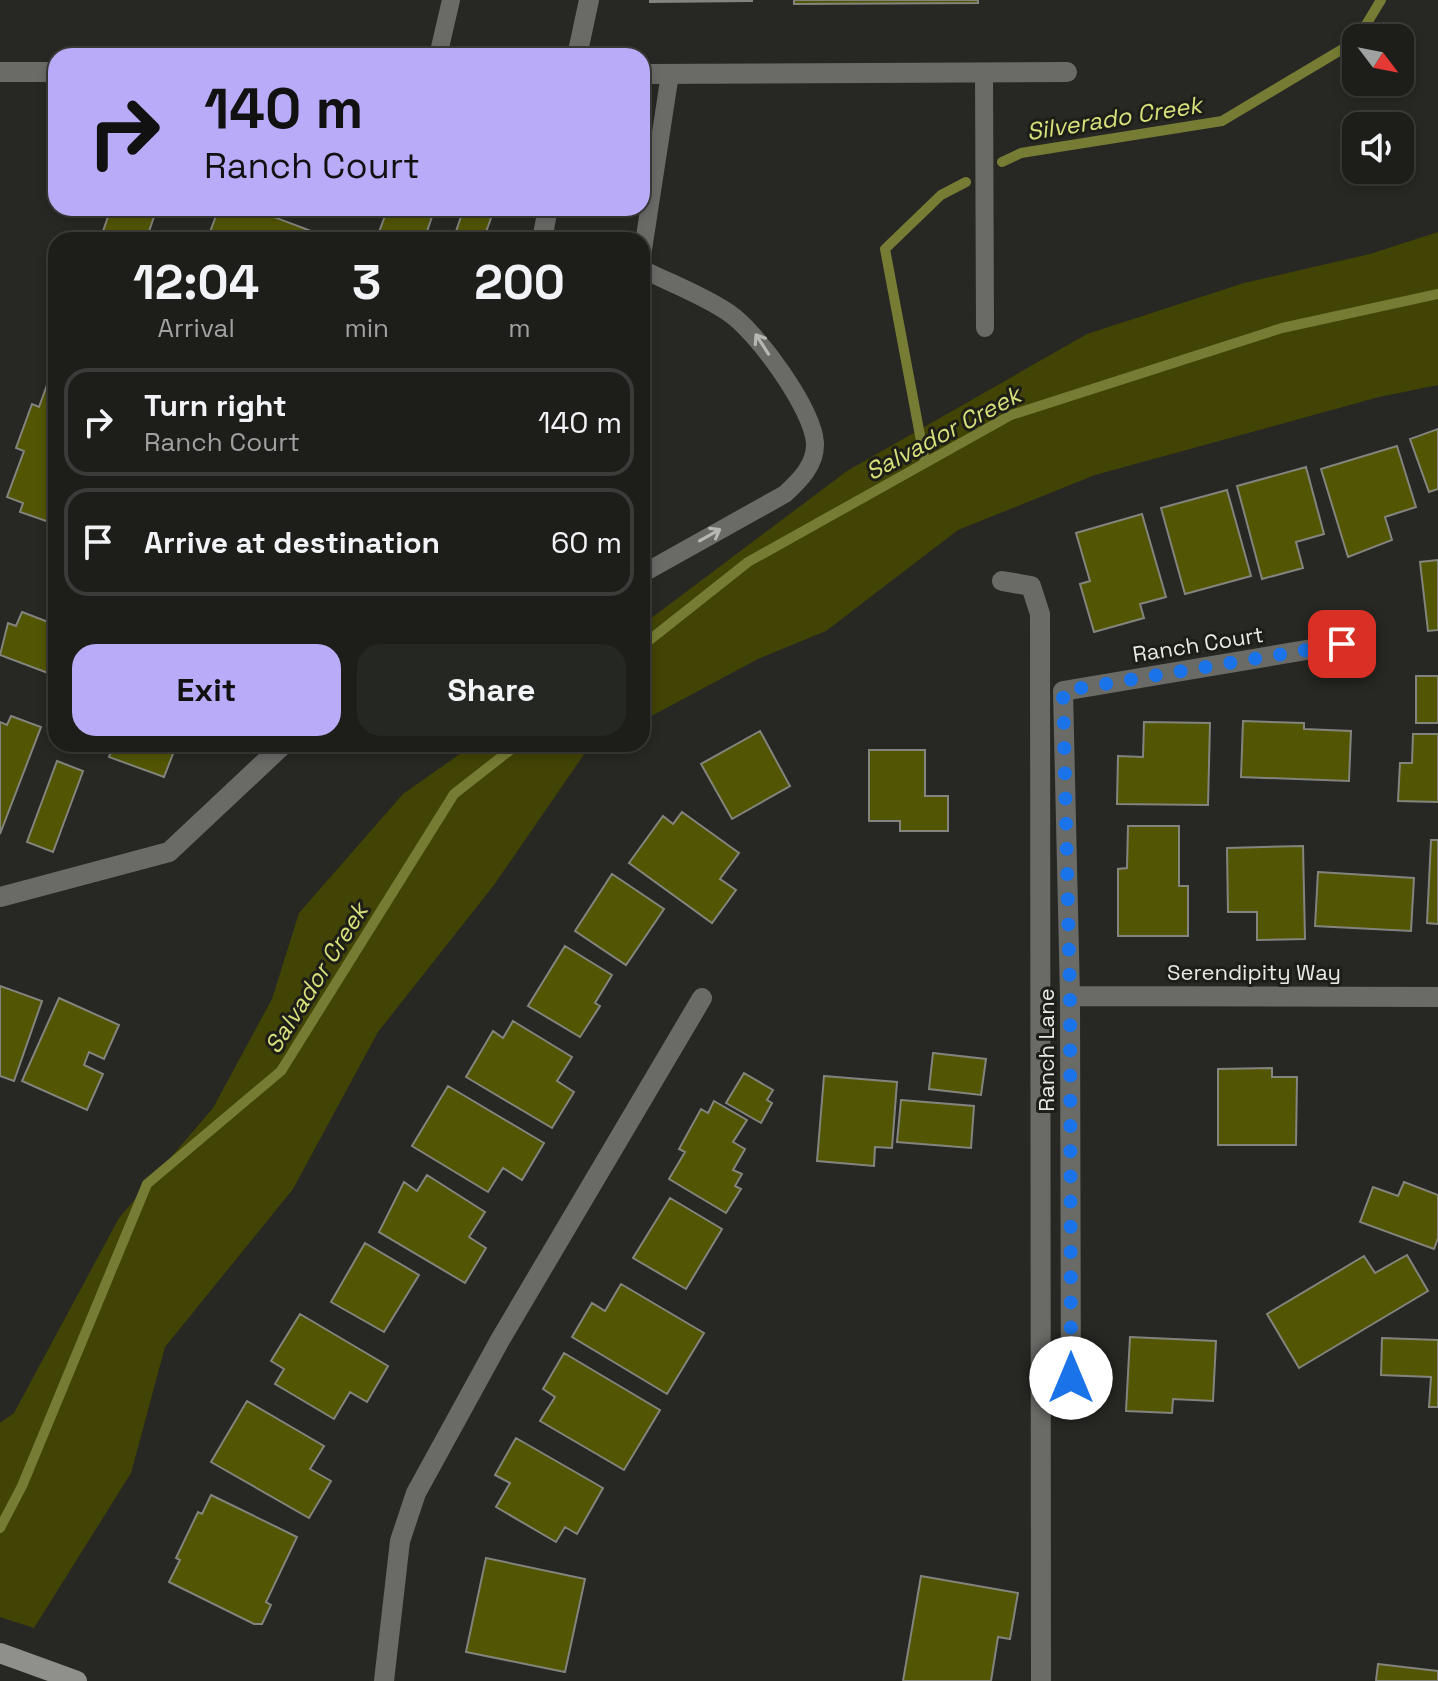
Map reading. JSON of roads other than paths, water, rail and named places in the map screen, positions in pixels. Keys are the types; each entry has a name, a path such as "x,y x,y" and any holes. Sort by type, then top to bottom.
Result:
{"street":[{"path":"579,48 589,0"},
{"path":"0,72 48,72"},
{"path":"650,74 1067,72"},
{"path":"1002,581 1031,586 1040,614 1041,1681"},
{"name":"Ranch Court","path":"1063,691 1342,644"},
{"name":"Ranch Lane","path":"1063,691 1070,996 1071,1410"},
{"path":"0,897 169,852 275,752"},
{"name":"Serendipity Way","path":"1070,996 1438,997"},
{"path":"384,1681 400,1541 416,1493 500,1340 702,998"},
{"path":"0,1653 77,1681"}],"lane":[{"path":"440,48 451,0"},
{"path":"984,72 985,328"},
{"path":"650,204 670,74"},
{"path":"650,273 728,312 754,332 800,403 815,443 812,460 802,478 785,494 650,570"}],"waterway":[{"name":"Silverado Creek","path":"1366,24 1381,0"},
{"name":"Silverado Creek","path":"1002,162 1021,153 1222,121 1342,49"},
{"name":"Silverado Creek","path":"925,462 885,249 941,195 966,182"},
{"name":"Salvador Creek","path":"650,640 748,562 1011,415 1282,328 1438,294"},
{"name":"Salvador Creek","path":"0,1528 22,1486 147,1184 281,1071 454,794 508,752"}]}
